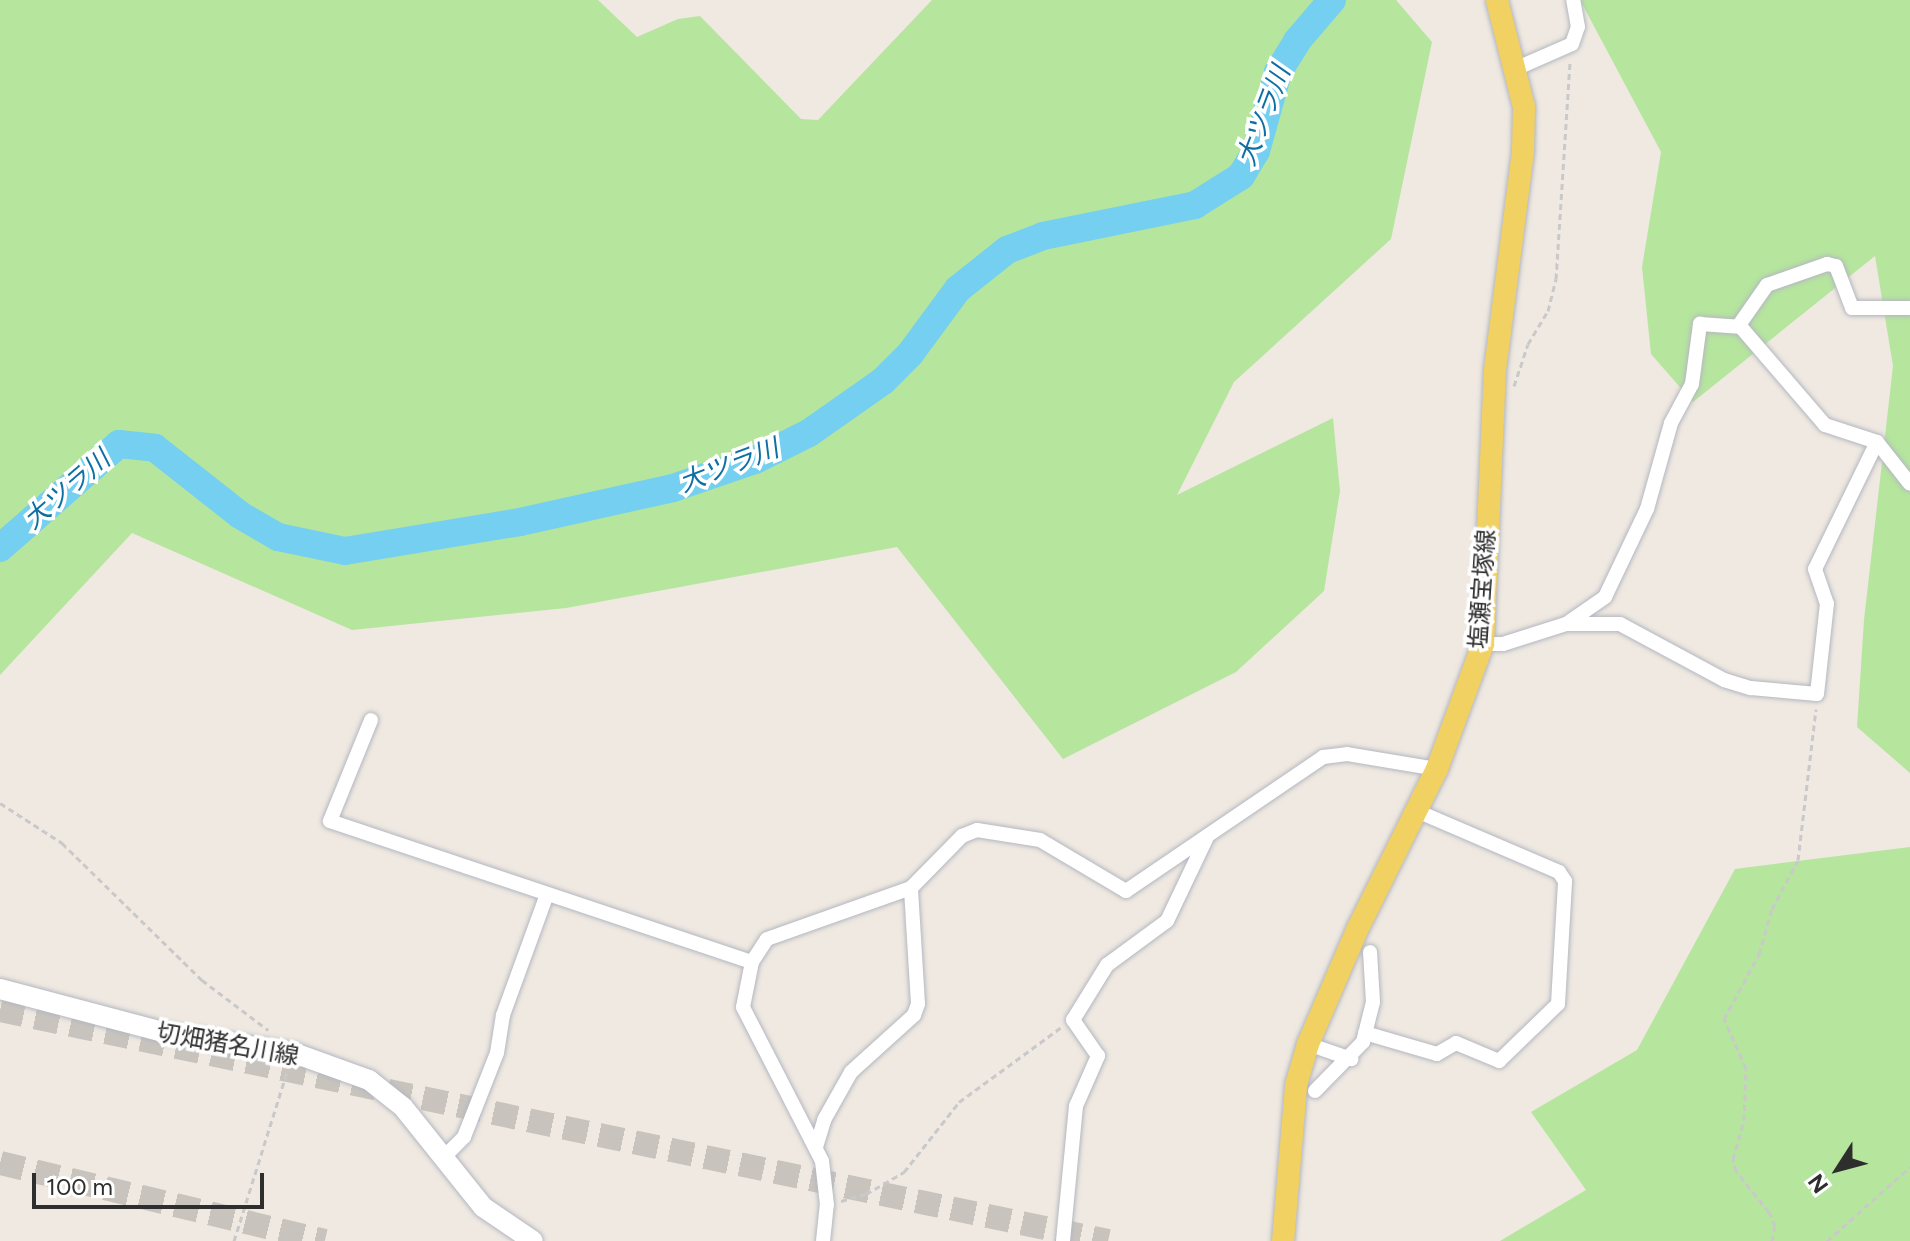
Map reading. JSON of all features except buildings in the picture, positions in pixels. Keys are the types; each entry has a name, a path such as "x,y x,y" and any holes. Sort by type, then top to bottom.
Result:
{"main road":[{"name":"塩瀬宝塚線","path":"1283,1241 1296,1085 1308,1044 1437,769 1483,644 1493,401 1523,151 1524,107 1497,0"},
{"name":"切畑猪名川線","path":"0,989 166,1033 286,1052 369,1080 403,1107 483,1207 533,1241"}],"street":[{"path":"1515,69 1572,44 1578,27 1573,0"},
{"path":"1739,327 1767,285 1827,264 1836,266 1852,308 1910,308"},
{"path":"1483,644 1503,644 1566,624 1605,597 1647,509 1671,423 1692,384 1700,324 1739,327 1825,425 1877,442 1910,484"},
{"path":"1566,624 1620,624 1724,680 1751,688 1817,694 1827,604 1815,569 1877,442"},
{"path":"371,720 330,821 546,897 752,962"},
{"path":"823,1241 827,1205 816,1147 750,1028 743,1007 752,962 767,939 781,930 911,888 962,836 977,830 1040,840 1126,891 1323,757 1347,754 1437,769"},
{"path":"1365,1033 1437,1054 1456,1043 1499,1061 1558,1004 1565,881 1559,872 1417,811"},
{"path":"1063,1241 1076,1106 1098,1056 1073,1020 1107,965 1167,921 1207,836"},
{"path":"816,1147 824,1120 851,1072 914,1015 918,1004 911,888"},
{"path":"442,1159 469,1123 546,897"},
{"path":"1315,1091 1351,1059 1365,1033 1373,1002 1370,952"},
{"path":"1308,1044 1351,1059"}],"path":[{"path":"1493,401 1515,386 1528,344 1548,311 1556,279 1563,111 1572,44"},
{"path":"1772,1241 1775,1226 1769,1212 1736,1171 1733,1159 1744,1120 1746,1068 1724,1019 1759,954 1772,909 1798,860 1817,694"},
{"path":"0,803 26,815 104,878 202,980 265,1022 286,1052 234,1241"},
{"path":"827,1205 866,1194 904,1172 959,1102 1073,1020"},
{"path":"1827,1241 1910,1167"}],"green space":[{"path":"0,0 598,0 637,37 678,19 700,16 801,119 818,120 932,0 1396,0 1432,42 1391,239 1234,382 1177,495 1333,418 1340,491 1324,591 1236,672 1063,759 897,547 566,608 352,630 132,533 0,675"},
{"path":"1580,0 1910,0 1910,773 1857,727 1864,620 1893,366 1875,256 1693,402 1651,354 1642,267 1661,152"},
{"path":"1910,847 1910,1241 1500,1241 1586,1190 1531,1112 1637,1050 1735,869"}],"waterway":[{"name":"大ツラ川","path":"0,548 119,444 155,448 240,515 278,537 345,551 520,522 673,488 755,460 809,433 883,381 910,354 958,289 1007,250 1043,236 1195,205 1241,176 1256,151 1278,72 1297,41 1332,0"}],"tunnel":[{"path":"0,1010 1108,1241"},
{"path":"0,1163 325,1241"}]}
